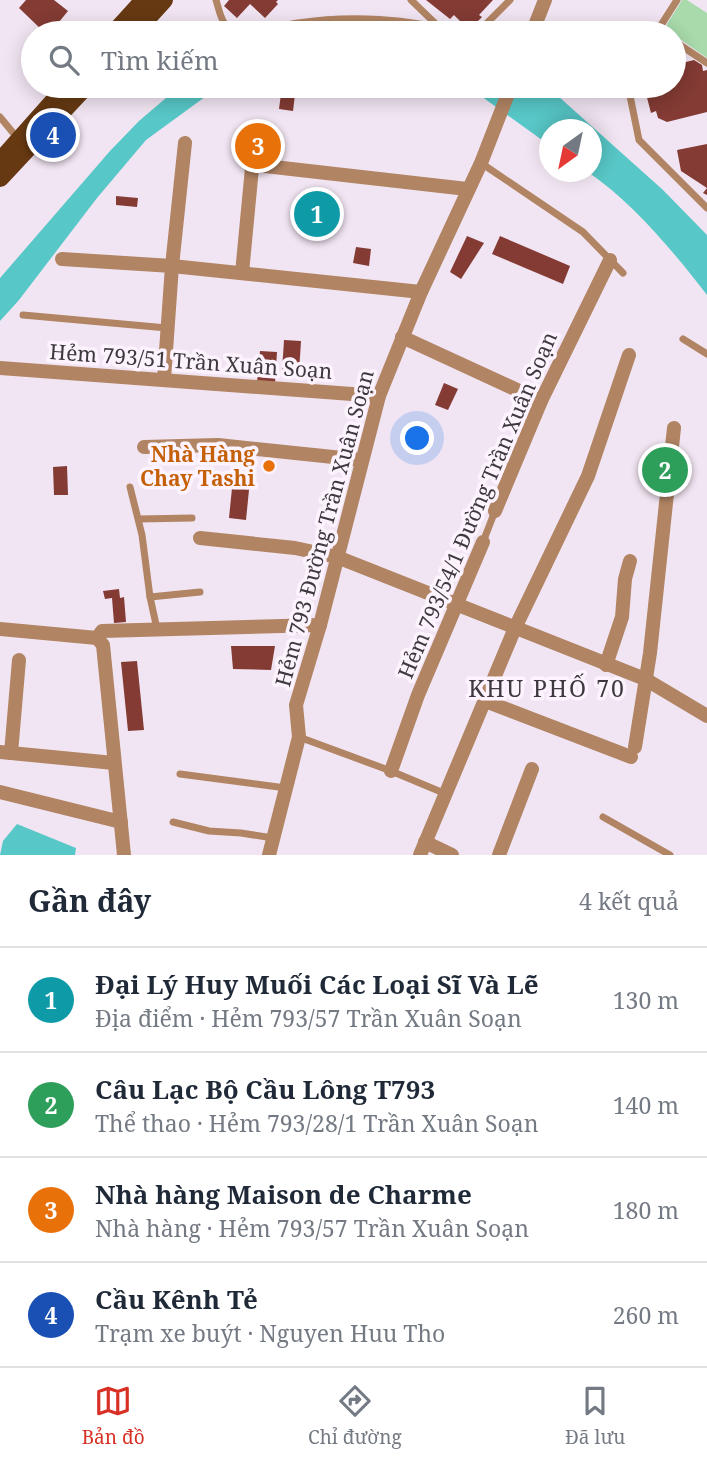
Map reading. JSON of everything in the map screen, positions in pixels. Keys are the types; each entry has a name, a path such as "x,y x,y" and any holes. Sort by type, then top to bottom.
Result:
{"main road":[{"path":"125,21 144,0"},
{"path":"145,21 164,0"},
{"path":"0,161 56,98"},
{"path":"0,178 75,98"}],"street":[{"path":"537,21 545,0"},
{"name":"Hẻm 793 Đường Trần Xuân Soạn","path":"269,855 299,737 296,705 320,625 379,396 421,292 481,163 507,98"},
{"path":"164,379 185,143"},
{"path":"242,273 252,168 256,164 467,189"},
{"path":"62,259 172,266 421,292"},
{"name":"Hẻm 793/54/1 Đường Trần Xuân Soạn","path":"495,511 541,401 610,260"},
{"path":"402,337 541,401"},
{"path":"452,855 422,849 515,628 588,476 629,355"},
{"name":"Hẻm 793/51 Trần Xuân Soạn","path":"0,368 379,396"},
{"path":"485,701 633,752 650,653 674,428"},
{"path":"144,447 218,446 362,460"},
{"path":"200,538 295,548 337,557 645,679 707,716"},
{"name":"Hẻm 793/54/1 Đường Trần Xuân Soạn","path":"391,771 418,695 483,542"},
{"path":"607,665 622,617 625,579 630,561"},
{"path":"97,638 102,631 320,625"},
{"path":"0,629 97,638 103,645 124,855"},
{"path":"19,660 6,752 114,763"},
{"path":"499,855 532,769"},
{"path":"0,792 121,822"}],"lane":[{"path":"216,0 223,21"},
{"path":"411,0 432,21"},
{"path":"489,21 510,0"},
{"path":"665,21 677,0"},
{"path":"326,21 389,21"},
{"path":"686,49 707,63"},
{"path":"630,98 639,140 707,208"},
{"path":"0,117 19,140"},
{"path":"481,163 583,232 623,273"},
{"path":"23,315 168,328"},
{"path":"683,339 707,354"},
{"path":"130,487 139,519 157,629"},
{"name":"Hẻm 793/54/1 Đường Trần Xuân Soạn","path":"483,542 495,511"},
{"path":"139,519 192,517"},
{"path":"150,597 200,592"},
{"path":"299,737 447,794"},
{"path":"180,774 287,788"},
{"path":"603,817 670,855"},
{"path":"173,822 209,831 241,832 273,838"}],"green space":[{"path":"682,0 687,0 707,13 707,58 686,43 686,21 669,21"}],"water":[{"path":"166,98 204,98 146,140 0,321 0,278 139,121"},
{"path":"484,98 560,98 584,119 539,119 539,138"},
{"path":"602,135 663,190 707,235 707,295 666,245 601,182"},
{"path":"17,824 76,848 75,855 0,855 3,841"}],"building":[{"path":"26,0 54,0 68,11 60,21 33,21 19,8"},
{"path":"229,0 278,0 278,4 265,18 250,4 237,18 224,6"},
{"path":"426,0 493,0 479,15 482,17 478,21 460,21 454,15 450,19"},
{"path":"694,60 702,65 703,71 707,70 707,112 667,122 658,118 656,111 651,113 647,98 686,98 686,62"},
{"path":"280,98 295,98 293,111 279,109"},
{"path":"707,144 707,188 681,171 677,150"},
{"path":"306,190 333,193 328,238 301,235"},
{"path":"116,196 138,198 137,207 116,205"},
{"path":"467,236 484,243 461,279 450,272"},
{"path":"500,236 570,266 563,284 492,254"},
{"path":"356,247 371,249 369,266 353,263"},
{"path":"284,340 301,341 299,372 282,371"},
{"path":"260,351 277,352 275,383 257,382"},
{"path":"444,383 458,389 448,410 435,405"},
{"path":"67,466 68,495 54,495 53,467"},
{"path":"233,478 250,480 246,520 229,518"},
{"path":"119,589 120,598 124,597 126,622 114,623 112,598 105,599 103,591"},
{"path":"231,646 275,646 271,670 233,669"},
{"path":"137,661 144,730 128,731 121,662"}],"place":[{"name":"Cầu Kênh Tẻ","path":"53,135"},
{"name":"Nhà hàng Maison de Charme","path":"258,146"},
{"name":"Đại Lý Huy Muối Các Loại Sĩ Và Lẽ","path":"317,214"},
{"name":"Nhà Hàng Chay Tashi","path":"269,466"},
{"name":"Câu Lạc Bộ Cầu Lông T793","path":"665,470"}],"district":[{"name":"KHU PHỐ 70","path":"547,688"}]}
